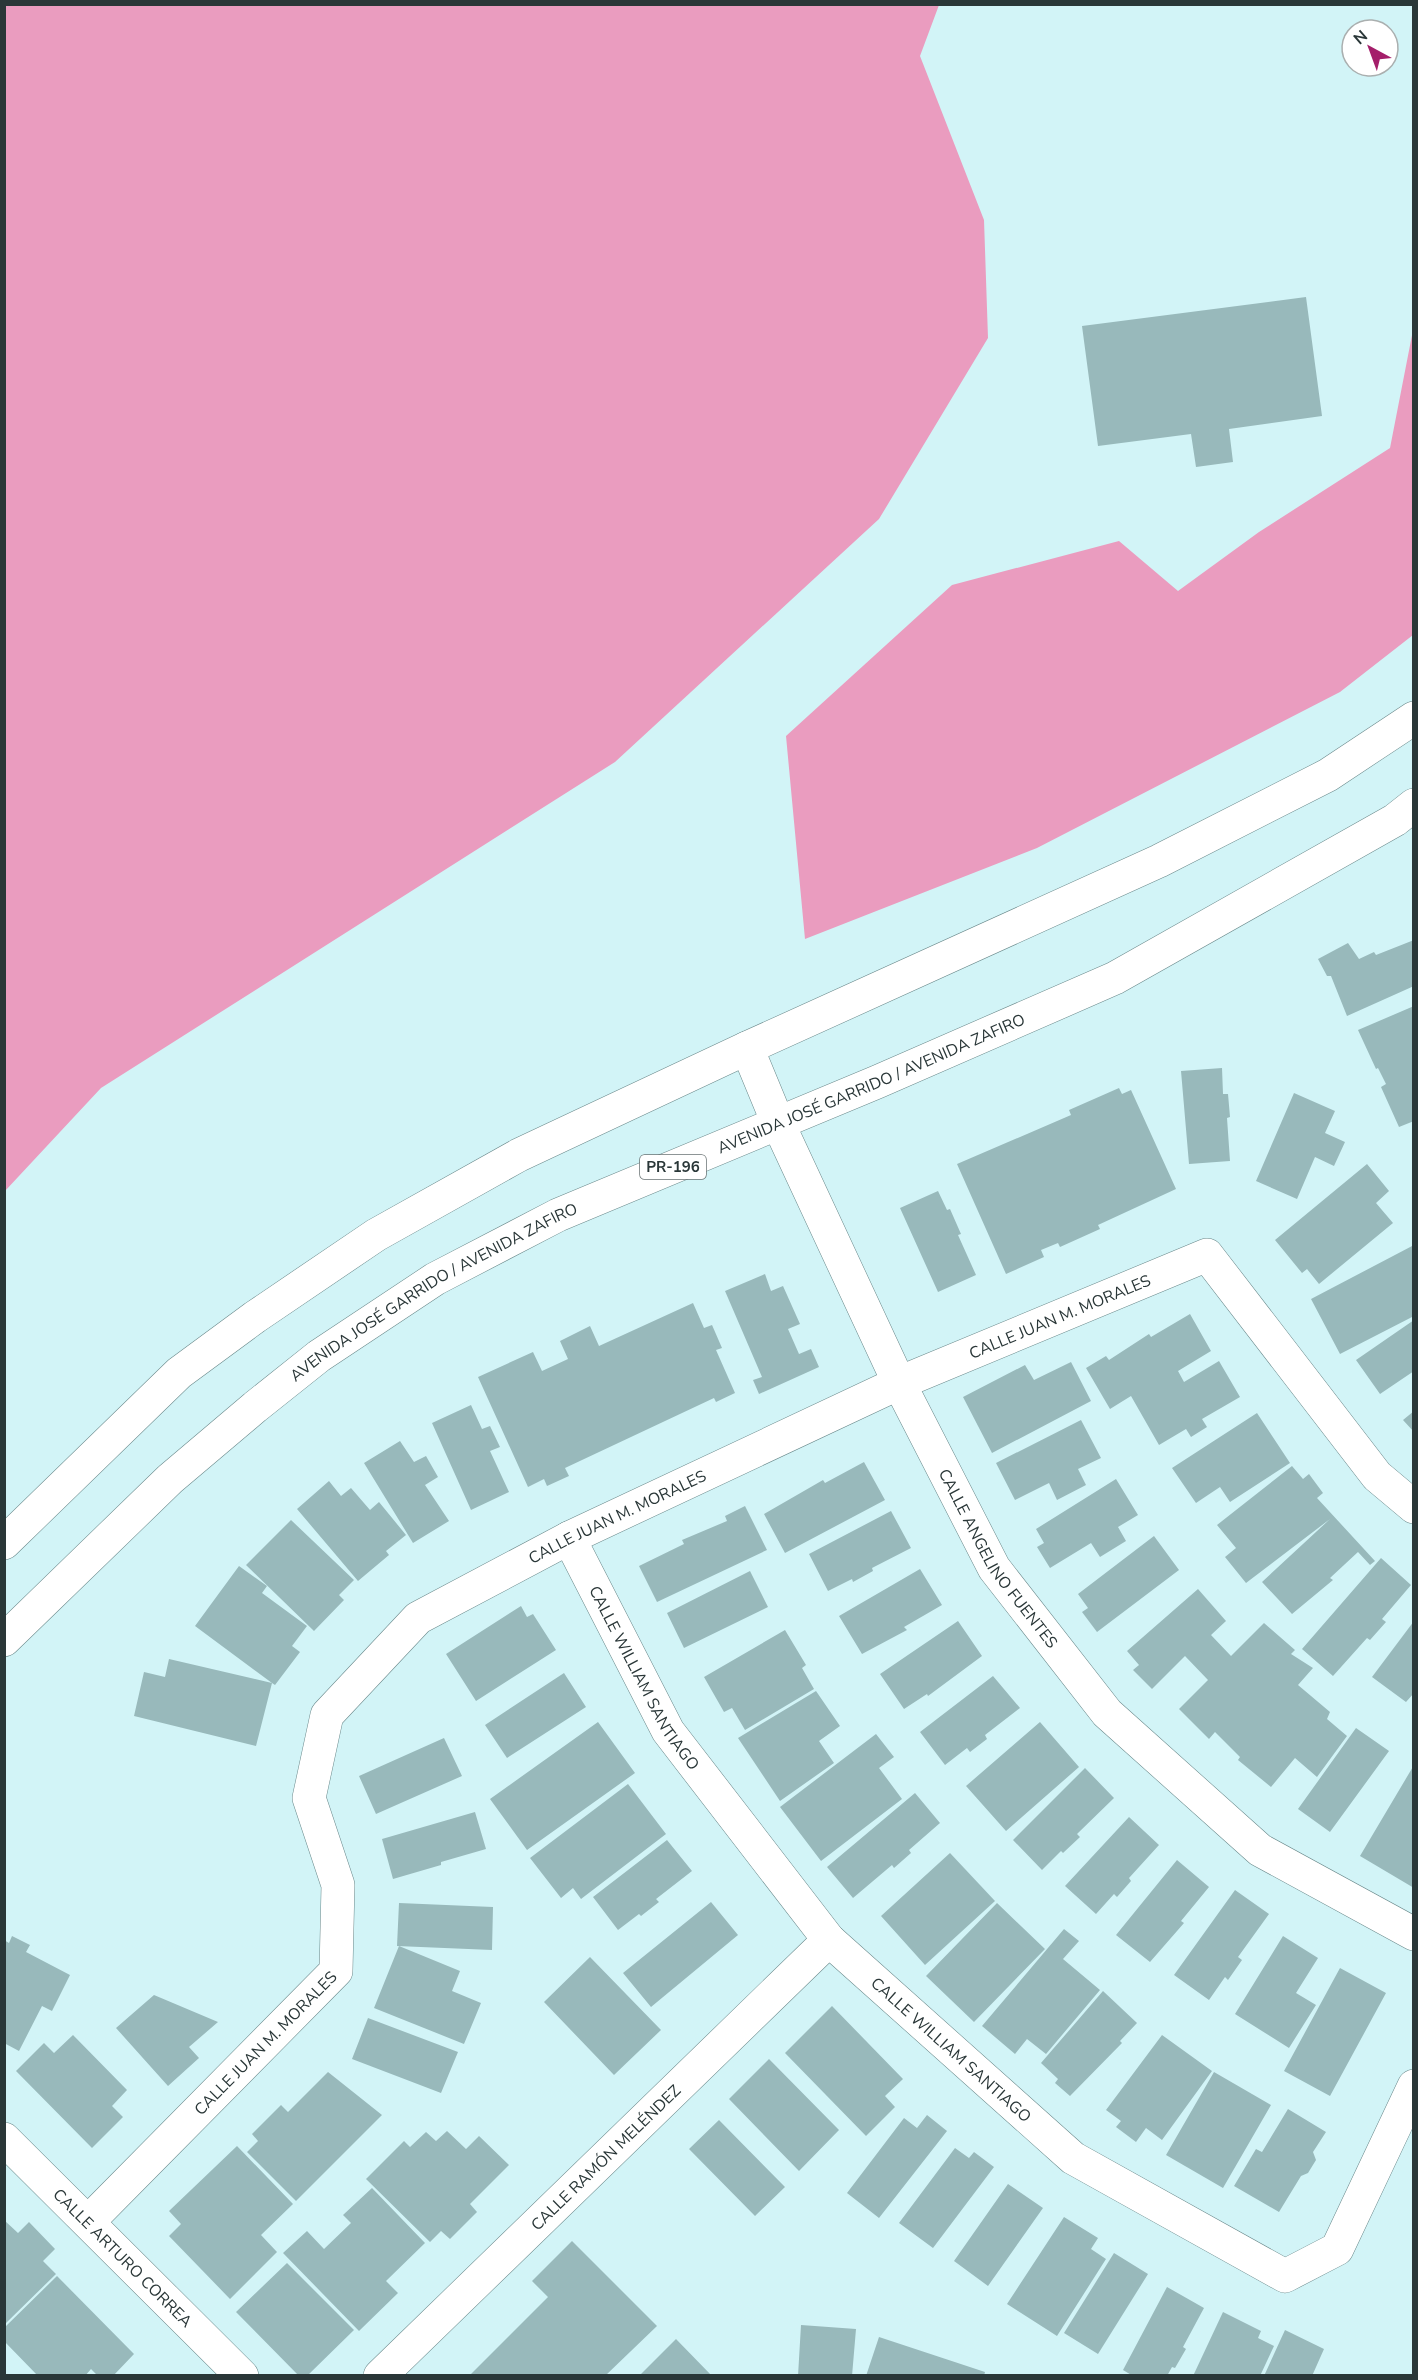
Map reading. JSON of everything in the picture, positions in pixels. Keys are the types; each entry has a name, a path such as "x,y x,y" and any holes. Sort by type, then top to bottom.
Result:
{"street":[{"path":"4,1543 179,1373 255,1317 376,1235 519,1155 747,1048 1159,861 1329,774 1413,718"},
{"name":"AVENIDA JOSÉ GARRIDO / AVENIDA ZAFIRO","path":"4,1640 170,1479 255,1407 319,1356 435,1280 558,1215 877,1082 1115,978 1395,820 1413,805"},
{"name":"CALLE ANGELINO FUENTES","path":"747,1048 778,1123 899,1383 994,1568 1107,1713 1260,1850 1413,1934"},
{"name":"CALLE JUAN M. MORALES","path":"88,2222 336,1971 338,1885 309,1798 327,1715 418,1618 569,1538 899,1383 1207,1255 1377,1476 1413,1507"},
{"name":"CALLE WILLIAM SANTIAGO","path":"569,1538 668,1731 829,1940 1073,2158 1285,2276 1337,2249 1413,2086"},
{"name":"CALLE RAMÓN MELÉNDEZ","path":"380,2376 829,1940"},
{"name":"CALLE ARTURO CORREA","path":"4,2139 242,2376"}],"shaded area":[{"path":"5,4 939,5 920,56 984,220 988,338 879,519 615,762 101,1088 5,1191"},
{"path":"1413,330 1413,635 1340,692 1037,848 805,939 786,736 952,585 1119,541 1178,591 1259,532 1390,448"}],"building":[{"path":"1306,297 1322,416 1229,429 1233,462 1196,467 1191,434 1098,446 1082,326"},
{"path":"1414,940 1414,986 1347,1016 1331,976 1327,976 1318,959 1348,943 1359,959"},
{"path":"1414,1006 1414,1121 1399,1127 1381,1087 1386,1084 1378,1068 1376,1069 1358,1030"},
{"path":"1222,1068 1223,1094 1228,1094 1230,1117 1227,1118 1230,1161 1189,1164 1181,1071"},
{"path":"1119,1088 1122,1094 1131,1090 1176,1189 1098,1225 1100,1229 1060,1247 1058,1243 1041,1250 1044,1257 1006,1274 957,1164 1071,1115 1069,1110"},
{"path":"1294,1093 1335,1111 1325,1133 1345,1142 1334,1166 1315,1157 1297,1199 1256,1181"},
{"path":"1367,1164 1389,1191 1376,1203 1393,1223 1319,1284 1307,1269 1302,1273 1275,1240"},
{"path":"938,1191 947,1210 950,1209 961,1234 958,1235 976,1275 938,1292 900,1208"},
{"path":"1414,1245 1414,1316 1340,1354 1311,1299"},
{"path":"765,1274 771,1291 783,1286 800,1324 788,1329 799,1354 811,1349 819,1367 759,1394 753,1380 762,1377 725,1291"},
{"path":"693,1303 704,1328 712,1325 722,1348 716,1350 735,1393 716,1402 714,1398 565,1468 569,1476 547,1486 544,1479 528,1487 478,1377 533,1352 542,1371 568,1359 560,1341 590,1326 599,1346"},
{"path":"1190,1314 1211,1351 1178,1371 1184,1382 1219,1361 1240,1397 1202,1419 1207,1427 1191,1437 1186,1429 1159,1445 1131,1396 1110,1409 1086,1368 1106,1356 1109,1360 1149,1334 1151,1337"},
{"path":"1414,1320 1414,1371 1380,1394 1356,1360"},
{"path":"1071,1362 1091,1401 992,1453 963,1397 1025,1365 1034,1380"},
{"path":"471,1405 482,1429 490,1426 500,1447 490,1451 509,1492 471,1510 432,1423"},
{"path":"1414,1411 1414,1432 1403,1420"},
{"path":"1257,1413 1290,1463 1230,1502 1220,1487 1196,1503 1172,1468"},
{"path":"1081,1420 1101,1458 1078,1469 1086,1485 1057,1500 1049,1483 1015,1500 996,1463"},
{"path":"400,1441 414,1462 426,1456 438,1477 425,1485 449,1521 413,1543 364,1463"},
{"path":"864,1462 885,1500 785,1553 764,1514 823,1480 825,1483"},
{"path":"1292,1466 1303,1479 1309,1474 1323,1493 1317,1498 1375,1561 1370,1565 1358,1552 1330,1578 1333,1580 1292,1614 1262,1582 1330,1519 1246,1583 1225,1557 1236,1548 1217,1525"},
{"path":"1116,1479 1138,1515 1118,1527 1126,1541 1100,1557 1091,1543 1050,1568 1037,1547 1044,1543 1036,1529"},
{"path":"329,1481 341,1496 351,1488 370,1510 379,1502 406,1535 386,1551 389,1555 358,1581 297,1509"},
{"path":"745,1506 767,1550 657,1602 639,1566 684,1544 682,1540 727,1521 725,1516"},
{"path":"891,1511 911,1548 872,1568 873,1571 853,1582 852,1579 828,1591 809,1554"},
{"path":"291,1520 354,1580 339,1595 344,1600 314,1631 246,1565"},
{"path":"1154,1536 1179,1570 1097,1632 1082,1612 1088,1608 1078,1594"},
{"path":"1381,1558 1411,1585 1382,1619 1386,1622 1370,1640 1367,1638 1333,1676 1302,1649"},
{"path":"239,1566 267,1586 262,1593 307,1626 292,1646 300,1652 275,1685 195,1626"},
{"path":"920,1569 942,1605 904,1627 907,1630 862,1654 839,1616"},
{"path":"750,1571 768,1607 684,1648 667,1613"},
{"path":"1198,1589 1226,1621 1211,1635 1231,1656 1264,1623 1295,1650 1291,1654 1313,1668 1298,1685 1330,1712 1327,1719 1347,1736 1317,1777 1295,1758 1271,1787 1238,1760 1240,1757 1215,1732 1209,1739 1179,1709 1208,1680 1185,1656 1152,1689 1133,1670 1139,1665 1127,1651"},
{"path":"521,1606 527,1617 533,1614 556,1650 476,1701 446,1654"},
{"path":"958,1621 982,1656 928,1696 927,1694 904,1709 880,1674"},
{"path":"1414,1621 1414,1693 1406,1702 1372,1677"},
{"path":"785,1630 806,1665 802,1668 814,1689 745,1730 732,1708 724,1712 704,1677"},
{"path":"169,1659 272,1683 256,1746 134,1716 144,1672 165,1677"},
{"path":"564,1673 586,1707 507,1758 485,1725"},
{"path":"993,1676 1020,1708 985,1735 987,1739 970,1752 967,1748 945,1765 920,1732"},
{"path":"816,1691 840,1726 819,1741 834,1763 780,1801 738,1738"},
{"path":"598,1722 635,1773 527,1850 490,1799"},
{"path":"1040,1722 1079,1767 1006,1831 966,1786"},
{"path":"1356,1728 1389,1751 1330,1832 1298,1809"},
{"path":"876,1734 894,1757 879,1768 902,1799 821,1861 780,1807"},
{"path":"444,1738 462,1776 376,1814 359,1776"},
{"path":"1414,1765 1414,1888 1360,1856"},
{"path":"1085,1768 1114,1798 1077,1834 1080,1837 1063,1853 1061,1851 1042,1870 1013,1840"},
{"path":"628,1784 666,1834 581,1899 573,1888 561,1898 530,1858"},
{"path":"915,1793 940,1823 909,1850 911,1853 894,1868 892,1865 853,1898 827,1867"},
{"path":"475,1812 486,1849 393,1879 382,1839"},
{"path":"1129,1817 1159,1845 1129,1878 1131,1881 1117,1897 1114,1894 1096,1914 1065,1886"},
{"path":"667,1840 692,1871 656,1899 659,1902 618,1930 593,1897"},
{"path":"950,1853 995,1901 925,1965 881,1916"},
{"path":"1177,1860 1209,1887 1181,1921 1184,1923 1150,1962 1116,1935"},
{"path":"1235,1890 1269,1914 1238,1957 1242,1960 1228,1980 1225,1977 1209,2000 1174,1975"},
{"path":"711,1902 738,1935 651,2007 623,1973"},
{"path":"399,1903 493,1907 492,1950 397,1946"},
{"path":"997,1903 1045,1949 974,2022 926,1976"},
{"path":"1064,1929 1079,1941 1063,1959 1100,1990 1046,2054 1027,2039 1015,2054 982,2026"},
{"path":"12,1936 30,1945 26,1952 70,1975 52,2011 42,2006 19,2051 4,2043 4,1940 9,1943"},
{"path":"1283,1936 1318,1958 1296,1993 1316,2005 1289,2048 1235,2014"},
{"path":"399,1946 460,1971 452,1991 481,2003 464,2044 374,2008"},
{"path":"590,1957 661,2030 614,2075 544,2002"},
{"path":"1340,1968 1386,1993 1330,2096 1284,2071"},
{"path":"1103,1991 1137,2023 1120,2041 1122,2043 1070,2096 1055,2083 1058,2079 1041,2063"},
{"path":"154,1995 218,2022 189,2047 199,2058 168,2086 116,2028"},
{"path":"832,2006 903,2079 885,2096 895,2107 866,2136 785,2053"},
{"path":"368,2018 458,2052 441,2093 352,2059"},
{"path":"73,2035 127,2090 112,2106 123,2117 92,2148 16,2071 44,2043 54,2053"},
{"path":"1162,2035 1212,2071 1162,2140 1146,2128 1136,2142 1116,2127 1121,2121 1106,2110"},
{"path":"769,2059 839,2130 799,2171 729,2099"},
{"path":"328,2072 382,2115 296,2201 247,2152 258,2141 252,2134 281,2105 288,2112"},
{"path":"1214,2072 1271,2105 1223,2188 1166,2155"},
{"path":"1288,2109 1326,2132 1313,2152 1316,2160 1308,2173 1301,2176 1279,2212 1234,2186 1256,2149 1262,2152"},
{"path":"927,2115 947,2131 879,2218 847,2193 904,2118 917,2128"},
{"path":"719,2120 785,2187 755,2216 689,2149"},
{"path":"447,2131 466,2149 479,2136 509,2165 470,2204 477,2212 450,2239 441,2231 430,2242 366,2179 404,2141 410,2147 426,2132 436,2141"},
{"path":"237,2146 293,2204 261,2235 277,2252 230,2299 169,2236 181,2224 169,2211"},
{"path":"955,2148 969,2158 974,2152 994,2167 933,2248 899,2223"},
{"path":"1008,2184 1043,2208 988,2286 954,2261"},
{"path":"372,2188 425,2243 386,2281 398,2293 359,2331 283,2253 307,2231 324,2249 351,2223 343,2215"},
{"path":"1064,2217 1098,2238 1091,2249 1106,2259 1057,2336 1007,2304"},
{"path":"4,2220 18,2233 29,2222 55,2249 43,2261 56,2274 4,2325"},
{"path":"572,2241 657,2326 605,2376 469,2376 548,2297 532,2281"},
{"path":"1114,2253 1148,2274 1098,2354 1064,2333"},
{"path":"287,2263 354,2330 307,2376 299,2376 236,2312"},
{"path":"57,2276 134,2354 113,2376 98,2376 91,2369 85,2376 38,2376 4,2341 4,2328"},
{"path":"1167,2287 1204,2308 1183,2347 1186,2349 1175,2368 1172,2367 1167,2376 1133,2376 1123,2370"},
{"path":"1223,2312 1261,2331 1258,2338 1274,2346 1260,2376 1193,2376"},
{"path":"801,2325 856,2329 852,2376 798,2376"},
{"path":"1285,2330 1324,2349 1312,2376 1264,2376"},
{"path":"879,2337 985,2372 984,2376 866,2376"},
{"path":"676,2339 712,2376 639,2376"}]}
